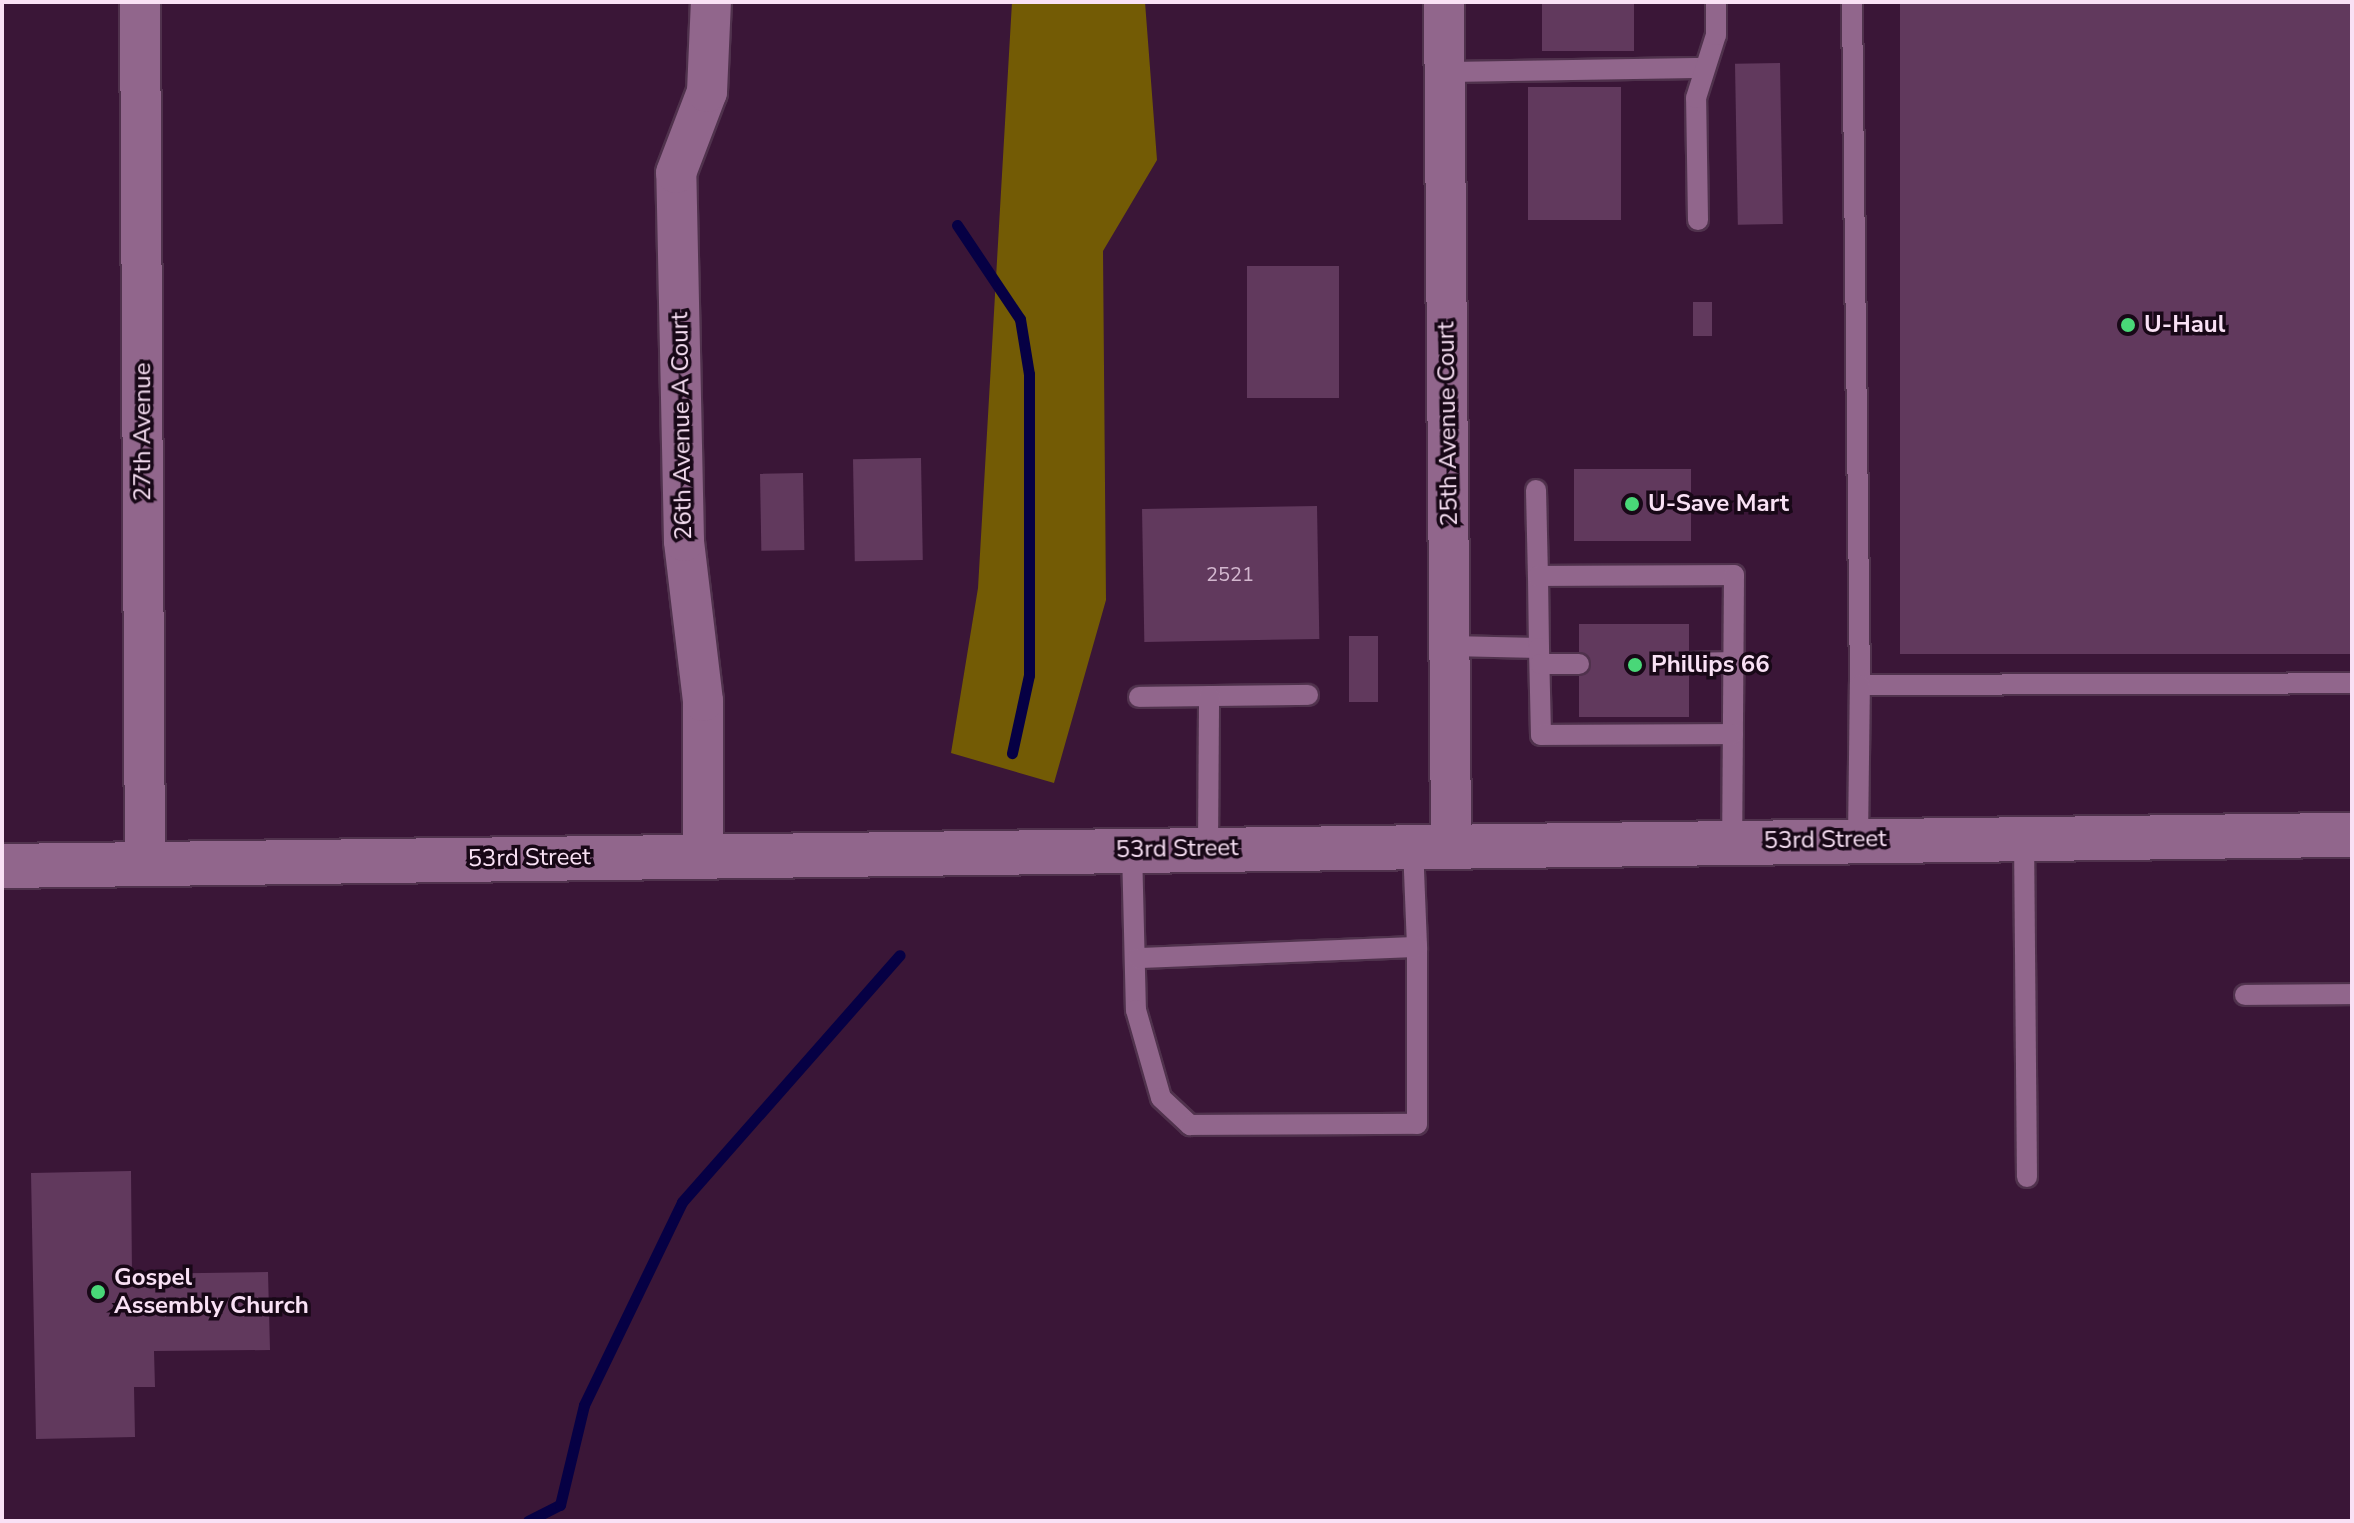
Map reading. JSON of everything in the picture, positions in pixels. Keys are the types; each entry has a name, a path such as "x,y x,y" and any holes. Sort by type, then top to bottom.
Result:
{"street":[{"name":"27th Avenue","path":"140,2 145,862"},
{"name":"26th Avenue A Court","path":"703,855 703,701 684,541 676,173 683,144 707,92 711,2"},
{"name":"25th Avenue Court","path":"1432,846 1450,646 1444,2"},
{"name":"53rd Street","path":"2,866 2024,836 2352,835"}],"lane":[{"path":"1698,220 1696,98 1701,68 1716,35 1716,2"},
{"path":"1852,2 1860,685 1858,840"},
{"path":"1444,72 1701,68"},
{"path":"1536,490 1541,735 1733,734"},
{"path":"1538,576 1734,575 1732,842"},
{"path":"1450,646 1540,656 1579,664"},
{"path":"1689,663 1733,662"},
{"path":"1860,685 2352,683"},
{"path":"1139,697 1308,695"},
{"path":"1208,849 1209,696"},
{"path":"2024,836 2027,1177"},
{"path":"1132,849 1138,958 1136,1010 1161,1098 1190,1125 1417,1124 1417,947 1432,846"},
{"path":"1138,958 1417,947"},
{"path":"2245,995 2352,994"}],"shaded area":[{"path":"1012,2 1145,2 1157,160 1103,251 1106,600 1054,783 951,753 978,588"}],"building":[{"path":"1542,2 1634,2 1634,51 1542,51"},
{"name":"U-Haul","path":"1900,2 2352,2 2352,654 1900,654"},
{"path":"1780,63 1783,224 1738,225 1735,64"},
{"path":"1528,87 1621,87 1621,220 1528,220"},
{"path":"1247,266 1339,266 1339,398 1247,398"},
{"path":"1693,302 1712,302 1712,336 1693,336"},
{"path":"921,458 923,560 855,561 853,459"},
{"name":"U-Save Mart","path":"1574,469 1691,469 1691,541 1574,541"},
{"path":"803,473 804,550 761,551 760,474"},
{"path":"1317,506 1319,639 1144,642 1142,509"},
{"path":"1579,624 1689,624 1689,717 1579,717"},
{"path":"1349,636 1378,636 1378,702 1349,702"},
{"path":"131,1171 132,1274 268,1272 270,1350 154,1351 155,1387 134,1387 135,1437 36,1439 31,1173"}],"waterway":[{"path":"957,225 1020,319 1029,374 1029,675 1012,753"},
{"path":"528,1521 560,1505 584,1405 682,1202 900,955"}],"place":[{"name":"U-Haul","path":"2128,325"},
{"name":"U-Save Mart","path":"1632,504"},
{"name":"Phillips 66","path":"1635,665"},
{"name":"Gospel Assembly Church","path":"98,1292"}]}
